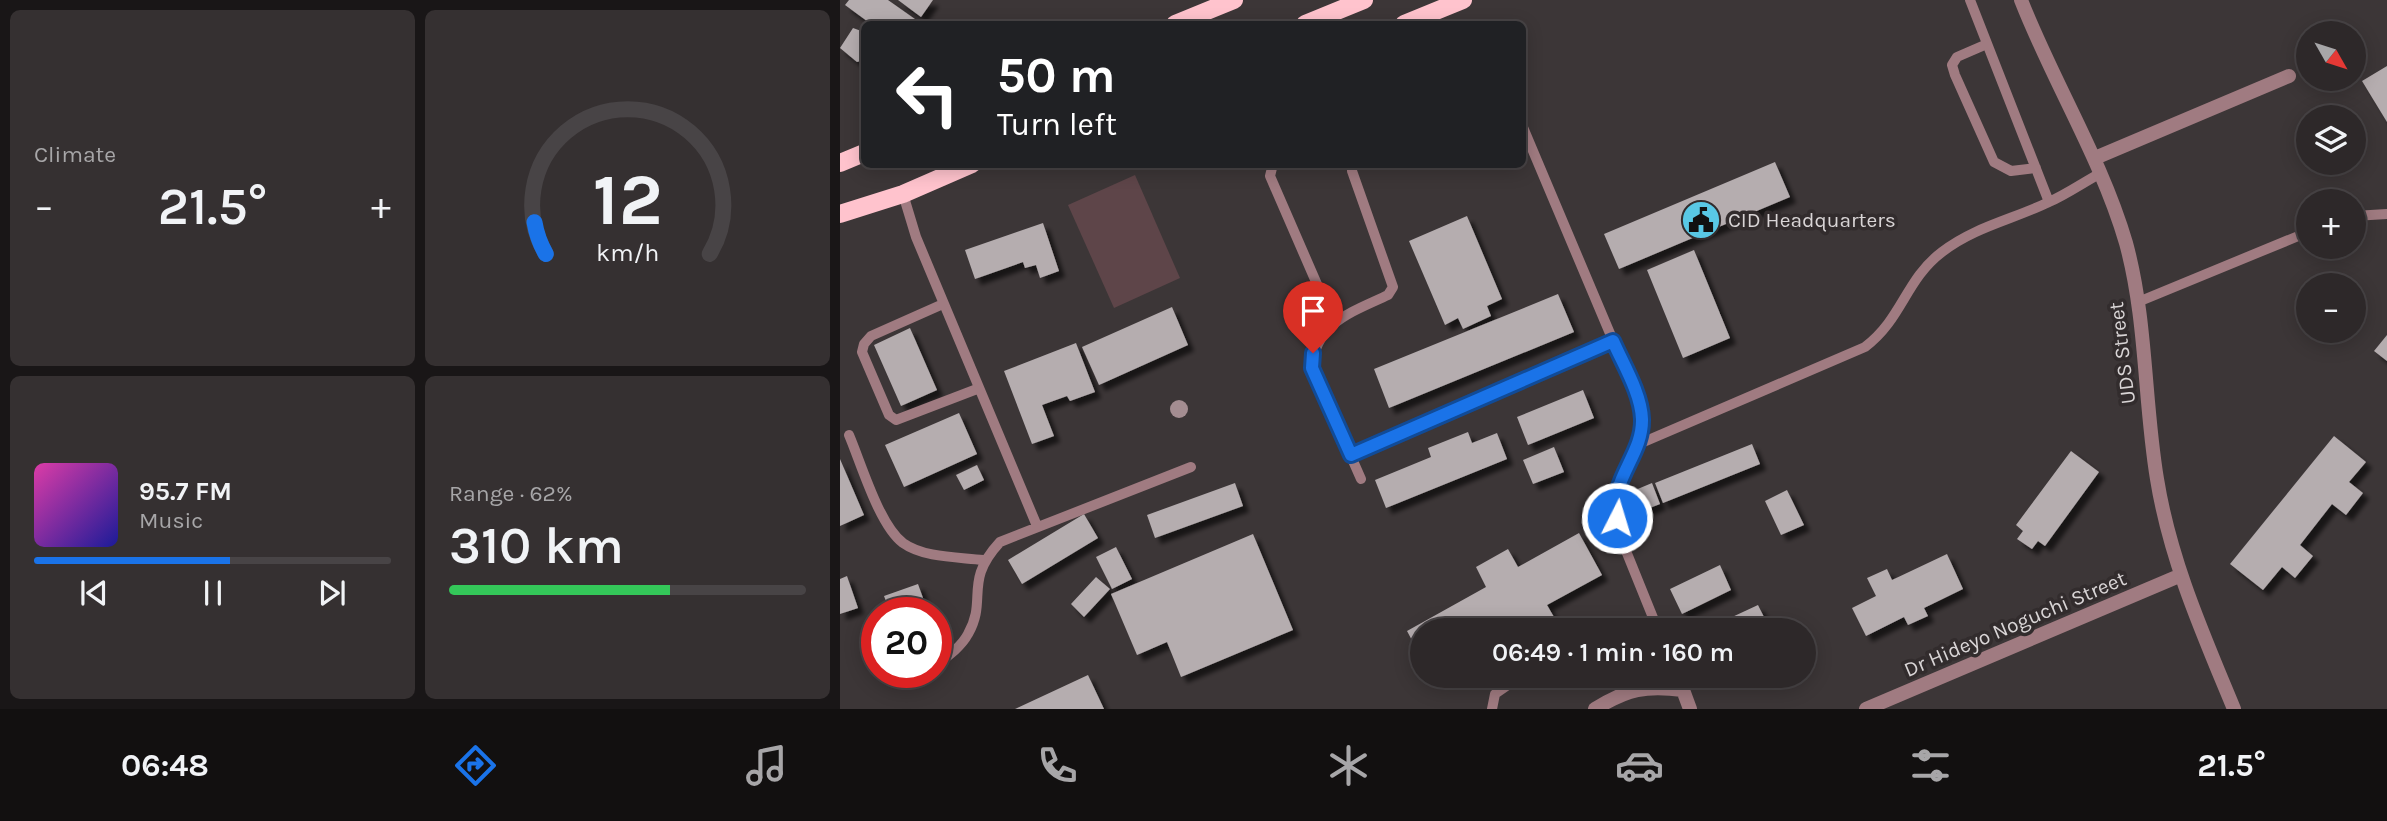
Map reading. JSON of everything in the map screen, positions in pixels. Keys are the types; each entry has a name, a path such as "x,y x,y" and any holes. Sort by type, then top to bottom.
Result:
{"main road":[{"path":"1312,21 1364,0"},
{"path":"1415,21 1463,0"},
{"path":"1182,21 1229,1"},
{"path":"840,163 861,154"},
{"path":"840,214 903,194 963,168"}],"street":[{"name":"UDS Street","path":"2021,0 2095,158 2126,243 2138,302 2157,480 2179,576 2234,709"},
{"path":"2095,158 2289,76"},
{"name":"Dr Hideyo Noguchi Street","path":"1866,709 2179,576"},
{"path":"1595,709 1626,692 1653,686 1682,690 1690,709"}],"lane":[{"path":"1970,0 2049,202"},
{"path":"1987,44 1957,57 1952,65 1955,75 1994,162 2011,171 2036,168"},
{"path":"1526,134 1613,341 1642,418 1639,443 1613,500 1620,536 1653,618"},
{"path":"1272,168 1270,176 1334,321"},
{"path":"1352,168 1393,287 1388,295 1334,321 1320,337 1313,353 1312,368 1361,479"},
{"path":"1639,443 1865,347 1883,333 1896,316 1905,294 1941,252 1968,235 2049,202 2101,173"},
{"path":"903,194 916,237 977,389 1037,526"},
{"path":"2366,215 2387,214"},
{"path":"2138,302 2296,237"},
{"path":"943,304 872,336 864,344 862,352 889,415 896,420 977,389"},
{"path":"1351,455 1613,341"},
{"path":"849,435 887,524 903,542 924,552 983,560"},
{"path":"952,653 968,634 975,615 977,578 983,560 999,542 1191,467"},
{"path":"1492,709 1495,694 1504,688"}],"shaded area":[{"path":"1135,175 1180,278 1114,308 1068,205"}],"building":[{"path":"849,0 888,0 918,21 867,21 845,5"},
{"path":"898,0 933,0 921,17"},
{"path":"853,28 861,31 861,61 857,62 840,48"},
{"path":"2387,66 2387,122 2366,88 2366,79"},
{"path":"1775,162 1790,197 1619,269 1604,234"},
{"path":"1467,216 1502,299 1487,306 1491,316 1463,329 1458,318 1445,325 1409,241"},
{"path":"1043,223 1059,271 1040,278 1036,265 1025,268 1023,262 975,279 965,250"},
{"path":"1694,250 1730,338 1683,358 1647,270"},
{"path":"1558,294 1574,332 1389,408 1374,369"},
{"path":"1172,307 1188,345 1099,385 1082,347"},
{"path":"910,328 937,390 901,406 874,345"},
{"path":"2387,335 2387,361 2374,351"},
{"path":"1076,343 1095,392 1070,401 1067,396 1042,405 1054,436 1032,444 1004,371"},
{"path":"1583,390 1594,418 1528,445 1517,417"},
{"path":"959,413 977,454 904,487 885,445"},
{"path":"1468,432 1472,443 1497,433 1507,459 1386,508 1375,480 1431,457 1428,448"},
{"path":"2334,436 2366,462 2349,482 2363,493 2346,515 2332,504 2300,545 2313,556 2295,578 2282,567 2263,590 2230,564"},
{"path":"1752,444 1760,464 1663,503 1655,483"},
{"path":"1554,447 1564,472 1533,484 1523,460"},
{"path":"2071,451 2099,472 2045,546 2038,541 2032,549 2017,539 2023,531 2016,525"},
{"path":"840,459 864,515 840,526"},
{"path":"977,465 984,480 964,490 956,475"},
{"path":"1235,483 1243,506 1155,538 1147,515"},
{"path":"1652,483 1660,504 1629,516 1621,496"},
{"path":"1787,490 1804,525 1781,535 1765,501"},
{"path":"1084,514 1098,538 1022,584 1008,560"},
{"path":"1579,533 1602,575 1547,605 1552,618 1430,618 1486,587 1476,567 1508,549 1518,567"},
{"path":"1253,534 1293,630 1181,677 1167,642 1137,655 1111,594"},
{"path":"1116,547 1132,579 1112,589 1096,557"},
{"path":"1947,554 1963,589 1924,608 1928,616 1908,625 1904,617 1866,636 1852,608 1876,596 1867,578 1887,569 1892,580"},
{"path":"1720,565 1731,590 1682,614 1670,589"},
{"path":"847,576 858,608 840,614 840,579"},
{"path":"1096,577 1110,589 1084,617 1071,604"},
{"path":"918,584 923,597 884,597"},
{"path":"1758,605 1764,618 1730,618"},
{"path":"1088,675 1104,709 1015,709"}],"place":[{"name":"CID Headquarters","path":"1701,220"}],"route":[{"path":"1313,353 1312,368 1351,455 1613,341 1636,395 1642,418 1639,443 1613,500 1617,518"}]}
